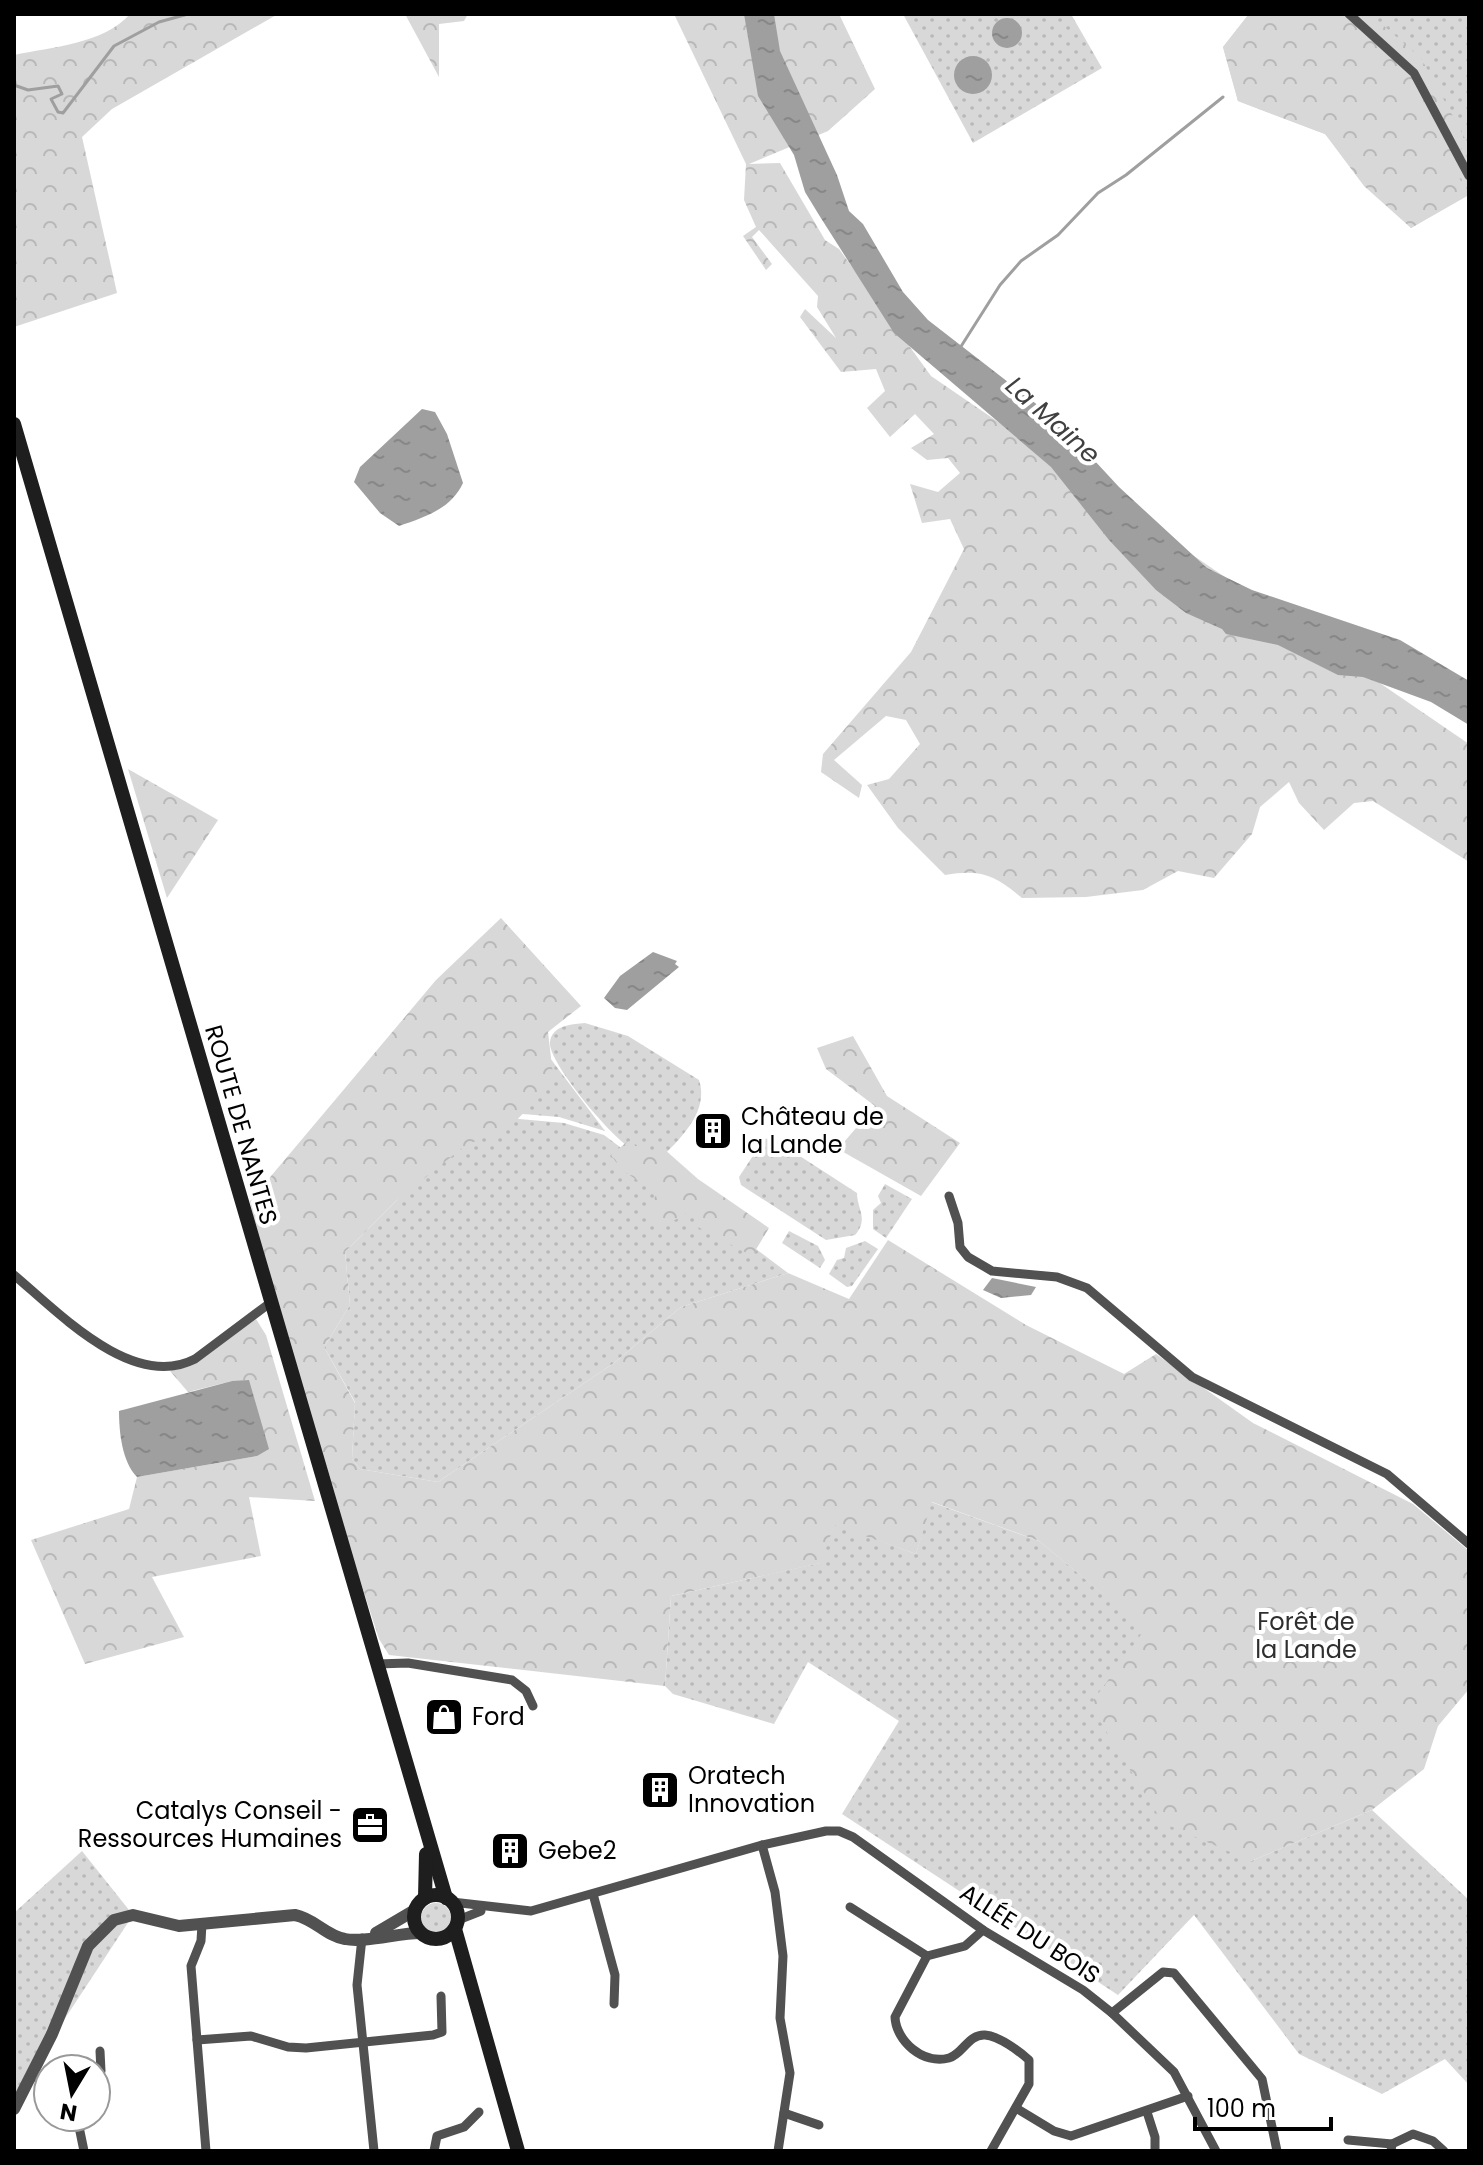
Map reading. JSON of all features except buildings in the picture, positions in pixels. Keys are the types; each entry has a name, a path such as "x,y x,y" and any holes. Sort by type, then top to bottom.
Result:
{"main road":[{"name":"ROUTE DE NANTES","path":"14,424 427,1839 449,1900"},
{"name":"ROUTE DE NANTES","path":"420,1904 427,1839"},
{"path":"466,1971 440,1939 420,1933 414,1922 420,1904 449,1900 466,1971 518,2151"},
{"path":"440,1939 456,1924"}],"street":[{"path":"1349,14 1414,73 1469,176"},
{"path":"949,1196 958,1223 960,1247 975,1262 992,1271 1057,1277 1087,1288 1192,1377 1387,1474 1469,1544"},
{"path":"14,1275 113,1353 150,1366 182,1366 270,1303"},
{"path":"377,1664 419,1664 512,1680 526,1691 533,1706"},
{"name":"ALLÉE DU BOIS","path":"494,1910 531,1911 766,1844 839,1831 853,1837 983,1930 1083,1990 1112,2013 1164,2059 1188,2096 1216,2151"},
{"path":"766,1844 783,1956 780,2018 790,2073 778,2151"},
{"path":"593,1894 615,1975 614,2004"},
{"path":"449,1900 494,1910"},
{"path":"374,2151 357,1985 366,1938 420,1904"},
{"path":"850,1907 927,1956 965,1946 983,1930"},
{"path":"456,1924 477,1912 494,1910"},
{"path":"42,2053 88,1946 105,1926 122,1916 133,1915 166,1924 202,1924 295,1915 313,1920 343,1939 420,1933"},
{"path":"202,1924 201,1941 191,1966 206,2151"},
{"path":"927,1956 895,2017 898,2035 906,2044 938,2059 954,2055 977,2036 983,2035 1022,2053 1029,2060 1032,2077 991,2151"},
{"path":"1112,2013 1163,1972 1174,1973 1262,2079 1277,2151"},
{"path":"197,2040 251,2036 296,2048 442,2032 441,1996"},
{"path":"14,2109 32,2075"},
{"path":"1016,2108 1054,2131 1071,2136 1188,2096"},
{"path":"434,2151 437,2136 464,2127 479,2112"},
{"path":"1147,2112 1155,2137 1155,2151"},
{"path":"784,2113 819,2125"},
{"path":"1348,2140 1392,2148 1413,2134 1433,2141 1444,2151"}],"green space":[{"path":"130,14 278,14 112,109 82,137 117,293 14,327 14,55 92,38 119,24"},
{"path":"405,14 468,14 464,21 439,24 439,77"},
{"path":"674,14 839,14 875,89 828,131 749,164 780,163 825,240 839,249 931,376 1469,744 1469,862 1373,801 1354,803 1324,830 1299,803 1289,782 1260,807 1252,834 1214,878 1178,871 1143,890 1086,897 1022,898 987,876 969,873 945,875 898,828 867,785 889,779 920,744 906,720 886,716 834,760 862,785 859,798 821,772 823,754 911,652 964,549 950,519 922,523 910,484 938,492 960,473 948,458 927,460 911,448 934,434 915,414 890,437 867,408 885,391 876,369 841,372 800,317 805,309 836,338 817,307 818,296 759,230 752,237 772,264 766,270 743,236 756,227 744,200 746,164"},
{"path":"903,14 1071,14 1102,68 973,143"},
{"path":"1249,14 1469,14 1469,194 1411,228 1325,134 1238,101 1223,47"},
{"path":"1249,14 1370,14 1421,58 1467,142 1450,162 1469,195 1411,228 1364,186 1325,134 1238,101 1223,47"},
{"path":"128,769 218,820 167,898"},
{"name":"Forêt de la Lande","path":"501,918 581,1006 548,1032 553,1075 537,1099 510,1127 466,1145 397,1200 345,1252 350,1305 324,1347 355,1403 352,1459 360,1469 438,1482 614,1363 681,1307 788,1273 849,1299 888,1240 1026,1325 1124,1374 1156,1354 1253,1423 1413,1504 1469,1551 1469,1689 1438,1726 1424,1769 1372,1810 1251,1861 1163,1823 1090,1705 1145,1629 1039,1541 932,1502 916,1554 834,1525 821,1563 671,1596 665,1686 389,1655 379,1639 269,1298 250,1201 436,980"},
{"path":"585,1023 628,1036 699,1080 701,1091 697,1112 686,1131 663,1156 638,1153 615,1136 560,1067 552,1052 552,1036 564,1026"},
{"path":"853,1036 887,1096 960,1143 921,1196 838,1149 875,1106 826,1069 817,1048"},
{"path":"547,1054 605,1131 559,1117 498,1112"},
{"path":"497,1117 564,1123 604,1135 788,1273 681,1307 614,1363 438,1482 360,1469 352,1459 355,1402 324,1347 350,1305 345,1252 397,1200 437,1151"},
{"path":"772,1138 857,1193 862,1219 855,1235 826,1240 741,1185 739,1177 764,1139"},
{"path":"628,1141 655,1153 664,1149 698,1179 769,1228 752,1256 696,1226 696,1215 689,1209 683,1216 656,1229 644,1213 657,1194 621,1169 611,1155"},
{"path":"885,1184 912,1199 886,1238 873,1229 873,1210 881,1203 878,1196"},
{"path":"789,1231 818,1246 825,1260 820,1268 782,1243"},
{"path":"865,1241 878,1249 852,1286 847,1287 829,1274 837,1260 844,1258 846,1248"},
{"path":"256,1319 266,1335 315,1501 249,1497 261,1556 152,1577 184,1637 85,1664 31,1540 129,1509 137,1477 257,1456 232,1381 188,1392 170,1371 191,1366"},
{"path":"931,1502 1039,1541 1146,1629 1251,1861 1372,1810 1469,1900 1469,2085 1445,2059 1382,2094 1299,2054 1194,1915 1118,1995 842,1814 899,1721 808,1662 774,1724 673,1694 665,1686 671,1596 820,1563 834,1524 916,1554"},
{"path":"82,1851 133,1915 42,2053 32,2053 32,2069 14,2096 14,1913"},
{"path":"436,1903 447,1907 451,1918 447,1929 436,1933 425,1929 421,1918 425,1907"}],"water":[{"name":"La Maine","path":"744,14 774,14 780,51 837,175 849,211 863,224 903,292 928,320 1057,420 1119,487 1207,568 1252,590 1400,640 1469,681 1469,725 1431,702 1363,677 1338,675 1278,645 1226,634 1222,629 1186,613 1156,590 1109,540 1051,467 894,333 805,192 794,155 758,96"},
{"path":"1007,18 1017,23 1022,33 1017,43 1007,48 997,43 992,33 997,23"},
{"path":"973,56 986,62 992,75 986,88 973,94 960,88 954,75 960,62"},
{"path":"422,409 435,412 447,434 463,483 444,506 399,526 380,513 354,482 360,467"},
{"path":"653,952 677,961 675,964 679,967 627,1010 615,1008 604,998 620,976"},
{"path":"992,1278 1036,1287 1031,1295 1001,1298 983,1290"},
{"path":"249,1380 269,1449 257,1456 137,1477 132,1471 121,1437 119,1411 232,1381"}],"waterway":[{"path":"14,85 28,90 58,86 62,94 51,99 58,112 63,113 114,46 159,22 188,14"},
{"path":"960,348 1000,285 1021,261 1058,235 1098,193 1126,175 1223,97"}],"place":[{"name":"Château de la Lande","path":"713,1131"},
{"name":"Ford","path":"444,1717"},
{"name":"Oratech Innovation","path":"660,1790"},
{"name":"Catalys Conseil - Ressources Humaines","path":"370,1825"},
{"name":"Gebe2","path":"510,1851"}]}
